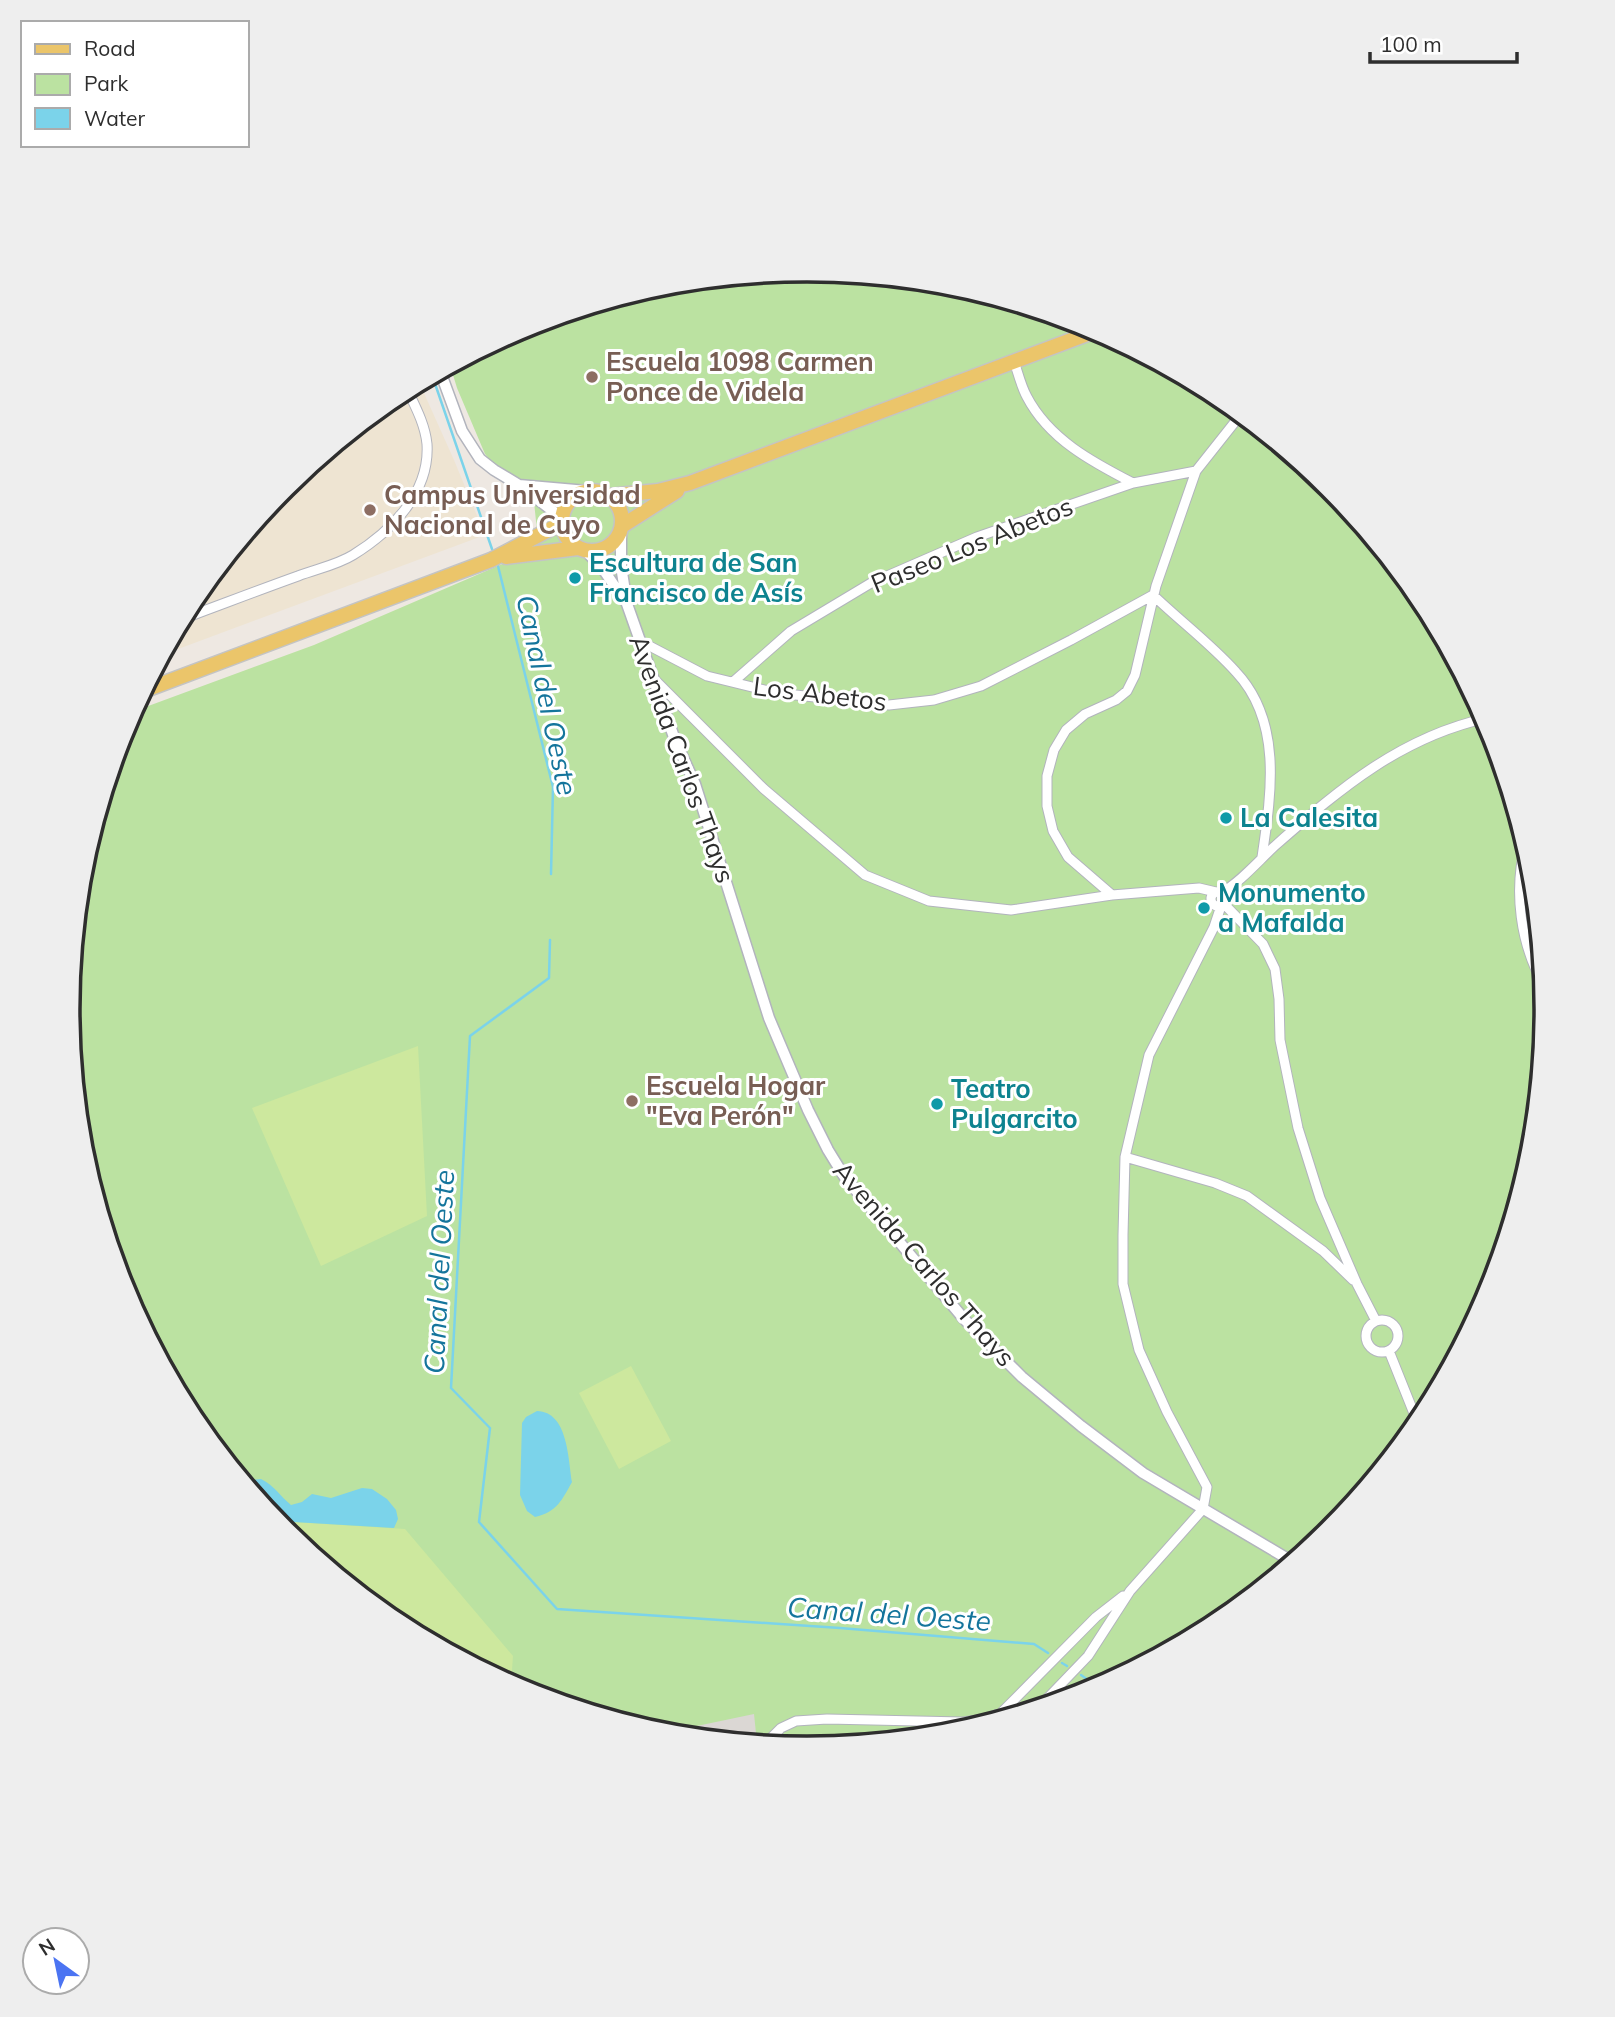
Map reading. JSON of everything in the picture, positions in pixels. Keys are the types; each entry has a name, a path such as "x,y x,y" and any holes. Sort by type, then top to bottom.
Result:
{"main road":[{"path":"582,549 570,542 564,533 562,521 569,502 577,495 587,491 609,496 658,491 690,483 1083,336"},
{"path":"491,560 536,552 582,549 598,551 615,541 622,529 690,483"},
{"path":"609,496 622,514 622,529"},
{"path":"155,686 491,560 562,521"}],"street":[{"path":"1014,361 1026,396 1053,432 1094,463 1133,483"},
{"path":"443,380 462,430 480,459 519,485 562,521"},
{"path":"198,613 351,556 381,535 403,513 421,486 426,468 427,443 423,423 412,399"},
{"path":"1112,895 1068,857 1053,831 1047,806 1047,776 1054,750 1066,730 1085,714 1116,700 1128,691 1135,675 1153,596 1196,471 1235,421"},
{"name":"Paseo Los Abetos","path":"733,682 791,631 871,583 977,537 1133,483 1196,471"},
{"path":"519,485 587,491"},
{"name":"Avenida Carlos Thays","path":"622,529 621,566 627,604 675,740 695,784 769,1018 808,1110 844,1176 964,1319 1022,1377 1143,1473 1285,1557"},
{"name":"Avenida Carlos Thays","path":"582,549 603,569 627,604"},
{"path":"1153,596 1237,673 1251,691 1262,713 1271,770 1262,857"},
{"name":"Los Abetos","path":"640,642 707,676 777,693 889,705 934,700 981,686 1153,596"},
{"path":"654,679 764,789 865,875 929,901 1011,910 1112,895 1199,888 1219,900 1263,944 1275,969 1280,1040 1297,1128 1320,1198 1376,1321"},
{"path":"1054,1692 1088,1656 1130,1591 1203,1509 1207,1487 1167,1412 1139,1350 1123,1284 1125,1157 1149,1055 1215,924 1219,900 1230,887 1336,793 1371,768 1436,735 1475,722"},
{"path":"1522,872 1523,926 1532,949"},
{"path":"1125,1157 1247,1196 1323,1251 1357,1284"},
{"path":"1386,1320 1397,1330 1396,1345 1388,1351 1377,1352 1366,1340 1368,1329 1376,1321 1386,1320"},
{"path":"1388,1351 1413,1410"},
{"path":"1006,1708 1096,1617 1130,1591"},
{"path":"774,1735 796,1721 827,1719 950,1722"}],"shaded area":[{"name":"Campus Universidad Nacional de Cuyo","path":"423,392 485,535 175,650 231,566 293,494 365,432"},
{"path":"754,1714 756,1734 713,1729 695,1726"}],"green space":[{"path":"760,283 855,283 949,295 996,306 1041,320 1129,356 1211,404 1250,432 1322,494 1354,529 1412,605 1437,645 1460,687 1496,775 1521,867 1528,914 1533,961 1533,1056 1521,1150 1510,1197 1496,1242 1460,1330 1412,1412 1384,1451 1322,1523 1287,1555 1211,1613 1171,1638 1129,1661 1041,1697 949,1722 902,1729 808,1736 760,1734 666,1722 619,1711 574,1697 486,1661 404,1613 365,1585 293,1523 261,1488 203,1412 178,1372 155,1330 119,1242 94,1150 87,1103 80,1009 82,961 94,867 105,820 119,775 146,707 314,645 507,562 538,540 534,502 499,471 485,454 453,374 486,356 574,320 666,295"},
{"path":"418,1046 427,1216 321,1266 252,1108"},
{"path":"631,1366 671,1441 619,1469 579,1393"},
{"path":"292,1522 405,1529 513,1656 512,1672 444,1638 365,1585"}],"water":[{"path":"537,1411 547,1413 561,1428 572,1482 554,1508 535,1517 527,1511 520,1495 522,1423 526,1417"},
{"path":"254,1480 266,1482 291,1505 302,1502 312,1494 331,1498 362,1488 372,1489 387,1499 396,1510 398,1519 394,1528 292,1522"}],"waterway":[{"name":"Canal del Oeste","path":"435,384 492,549"},
{"name":"Canal del Oeste","path":"498,566 553,787 551,874"},
{"name":"Canal del Oeste","path":"550,940 549,978 470,1036 451,1388 490,1428 479,1522 557,1609 1034,1644 1048,1653"},
{"path":"1062,1663 1067,1666"},
{"name":"Canal del Oeste","path":"1081,1675 1087,1679"}],"place":[{"name":"Escuela 1098 Carmen Ponce de Videla","path":"592,377"},
{"name":"Campus Universidad Nacional de Cuyo","path":"370,510"},
{"name":"Escultura de San Francisco de Asís","path":"575,578"},
{"name":"La Calesita","path":"1226,818"},
{"name":"Monumento a Mafalda","path":"1204,908"},
{"name":"Escuela Hogar \"Eva Perón\"","path":"632,1101"},
{"name":"Teatro Pulgarcito","path":"937,1104"}]}
